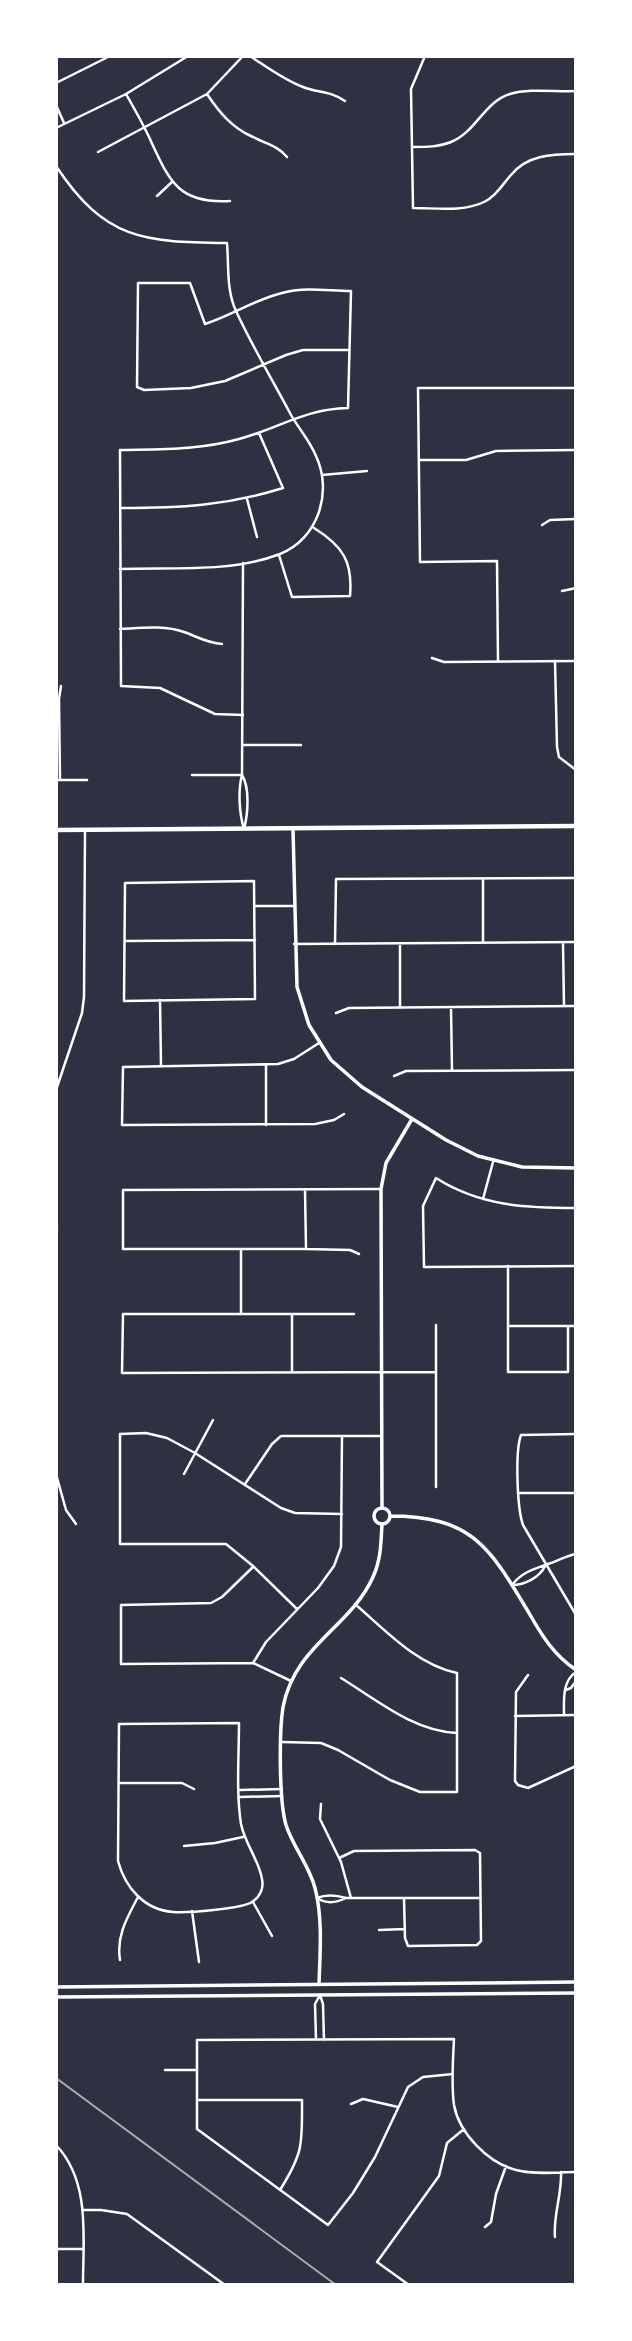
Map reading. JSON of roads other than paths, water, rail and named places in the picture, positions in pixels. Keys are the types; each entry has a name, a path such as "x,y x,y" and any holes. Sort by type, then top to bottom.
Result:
{"main road":[{"path":"56,830 576,827"}],"street":[{"path":"56,83 110,56"},
{"path":"56,128 126,94 188,56"},
{"path":"98,152 207,94 243,56"},
{"path":"250,56 279,76 304,88 334,93 345,101"},
{"path":"425,56 411,89 413,208 466,207 481,203 494,195 526,161 542,156 576,154"},
{"path":"412,147 452,142 468,132 497,100 510,94 576,92"},
{"path":"126,94 172,182 193,198 209,202 230,201"},
{"path":"207,94 227,121 252,137 278,146 288,156"},
{"path":"56,105 64,123"},
{"path":"224,127 227,121"},
{"path":"56,166 87,206 118,229 145,239 227,243 229,287 236,310 293,419 317,458 322,475 320,511 313,527 293,548 279,555 213,566 120,569"},
{"path":"157,196 172,182"},
{"path":"243,715 215,714 160,688 121,686 120,450 205,446 259,433 324,408 348,408 351,291 288,291 205,324 190,283 138,283 137,387 144,390 209,385 225,381 303,350 349,349"},
{"path":"498,661 497,561 420,562 418,388 576,388"},
{"path":"120,508 196,507 247,499 283,488 259,433"},
{"path":"418,460 466,460 496,451 576,450"},
{"path":"322,475 367,471"},
{"path":"247,499 257,537"},
{"path":"542,525 550,520 576,519"},
{"path":"279,555 292,597 350,596 349,565 339,547 313,527"},
{"path":"339,547 344,541"},
{"path":"243,563 242,775 246,782 244,829"},
{"path":"562,591 576,588"},
{"path":"120,629 165,628 183,632 207,643 222,644"},
{"path":"432,658 444,662 576,661"},
{"path":"555,661 556,739 559,757 576,770"},
{"path":"61,686 58,780 87,780"},
{"path":"243,746 301,745"},
{"path":"192,775 242,775"},
{"path":"293,828 295,978 301,1004 319,1043 349,1078 465,1151 493,1162 522,1167 576,1168"},
{"path":"56,1090 82,1013 84,997 85,830"},
{"path":"483,878 483,943"},
{"path":"335,944 336,879 576,878"},
{"path":"254,881 255,906 255,999 124,1000 125,883 254,881"},
{"path":"255,906 294,906"},
{"path":"124,941 255,940"},
{"path":"563,942 564,1006"},
{"path":"294,944 576,942"},
{"path":"400,943 400,1007"},
{"path":"160,1000 161,1066"},
{"path":"336,1013 349,1008 576,1006"},
{"path":"451,1007 452,1070"},
{"path":"319,1043 294,1059 278,1064 122,1067 121,1125 315,1124 334,1120 344,1114"},
{"path":"266,1065 266,1125"},
{"path":"394,1076 406,1071 576,1070"},
{"path":"382,1508 381,1189 386,1163 412,1119"},
{"path":"482,1200 493,1162"},
{"path":"576,1208 532,1208 482,1200 436,1178 423,1206 424,1267 576,1266"},
{"path":"359,1254 350,1250 306,1249 123,1249 123,1190 381,1189"},
{"path":"305,1190 306,1249"},
{"path":"240,1314 241,1249"},
{"path":"508,1266 508,1372 568,1372 568,1326"},
{"path":"354,1314 123,1314 122,1373 436,1372"},
{"path":"292,1314 292,1372"},
{"path":"436,1325 436,1487"},
{"path":"508,1326 576,1326"},
{"path":"184,1474 213,1420"},
{"path":"297,1609 226,1544 120,1544 120,1434 167,1438 281,1508 295,1513 342,1514"},
{"path":"576,1434 521,1435 519,1439 519,1512 523,1525 576,1615"},
{"path":"245,1484 272,1444 281,1436 381,1436"},
{"path":"253,1663 266,1642 318,1588 334,1566 341,1547 342,1436"},
{"path":"56,1475 66,1510 76,1524"},
{"path":"519,1493 576,1493"},
{"path":"382,1508 388,1511 390,1516 387,1523 382,1524 374,1518 375,1512 382,1508"},
{"path":"390,1516 432,1518 462,1530 492,1555 546,1642 576,1671 565,1684 564,1715"},
{"path":"324,2040 323,2004 319,1984 317,1898 312,1878 286,1824 282,1796 283,1710 291,1681 305,1657 366,1590 380,1553 382,1524"},
{"path":"512,1585 518,1577 538,1566 545,1566 561,1557 576,1554"},
{"path":"253,1566 222,1597 211,1603 121,1605 121,1664 253,1663 291,1681"},
{"path":"512,1585 521,1585 542,1573 545,1566"},
{"path":"282,1742 321,1743 390,1780 420,1792 457,1792 457,1673 439,1669 417,1655 355,1604"},
{"path":"528,1675 516,1692 515,1781 522,1787 533,1786 576,1766"},
{"path":"341,1678 418,1725 437,1732 457,1733"},
{"path":"566,1690 576,1681"},
{"path":"515,1716 576,1715"},
{"path":"239,1723 243,1837 260,1870 263,1882 261,1893 253,1902 243,1905 171,1912 149,1905 138,1897 125,1880 118,1861 119,1783 119,1724 239,1723"},
{"path":"119,1783 182,1783 194,1789"},
{"path":"240,1790 282,1789"},
{"path":"240,1797 282,1796"},
{"path":"321,1804 320,1818 349,1883 348,1898"},
{"path":"184,1846 243,1837"},
{"path":"339,1858 354,1851 475,1850 480,1853 481,1941 477,1945 408,1946 404,1898"},
{"path":"120,1960 118,1947 124,1924 138,1897"},
{"path":"317,1898 480,1898"},
{"path":"253,1902 272,1936"},
{"path":"192,1911 200,1962"},
{"path":"379,1930 405,1929"},
{"path":"525,1982 525,1993"},
{"path":"56,1987 576,1982"},
{"path":"56,1997 576,1993"},
{"path":"316,2040 315,2004 320,1995"},
{"path":"453,2074 431,2075 408,2087 375,2157 353,2193 328,2225 197,2129 197,2040 454,2039 454,2106 464,2129 485,2152 506,2166 528,2172 576,2172"},
{"path":"165,2070 197,2070"},
{"path":"351,2104 363,2099 398,2107"},
{"path":"197,2100 302,2100 302,2134 298,2160 280,2190"},
{"path":"409,2285 377,2262 439,2176 447,2144 464,2129"},
{"path":"56,2145 65,2155 80,2188 83,2285"},
{"path":"485,2227 491,2222 496,2194 506,2166"},
{"path":"555,2237 554,2224 559,2203 561,2172"},
{"path":"82,2210 127,2214 225,2285"},
{"path":"56,2249 83,2249"}],"railway":[{"path":"56,2078 336,2285"}]}
